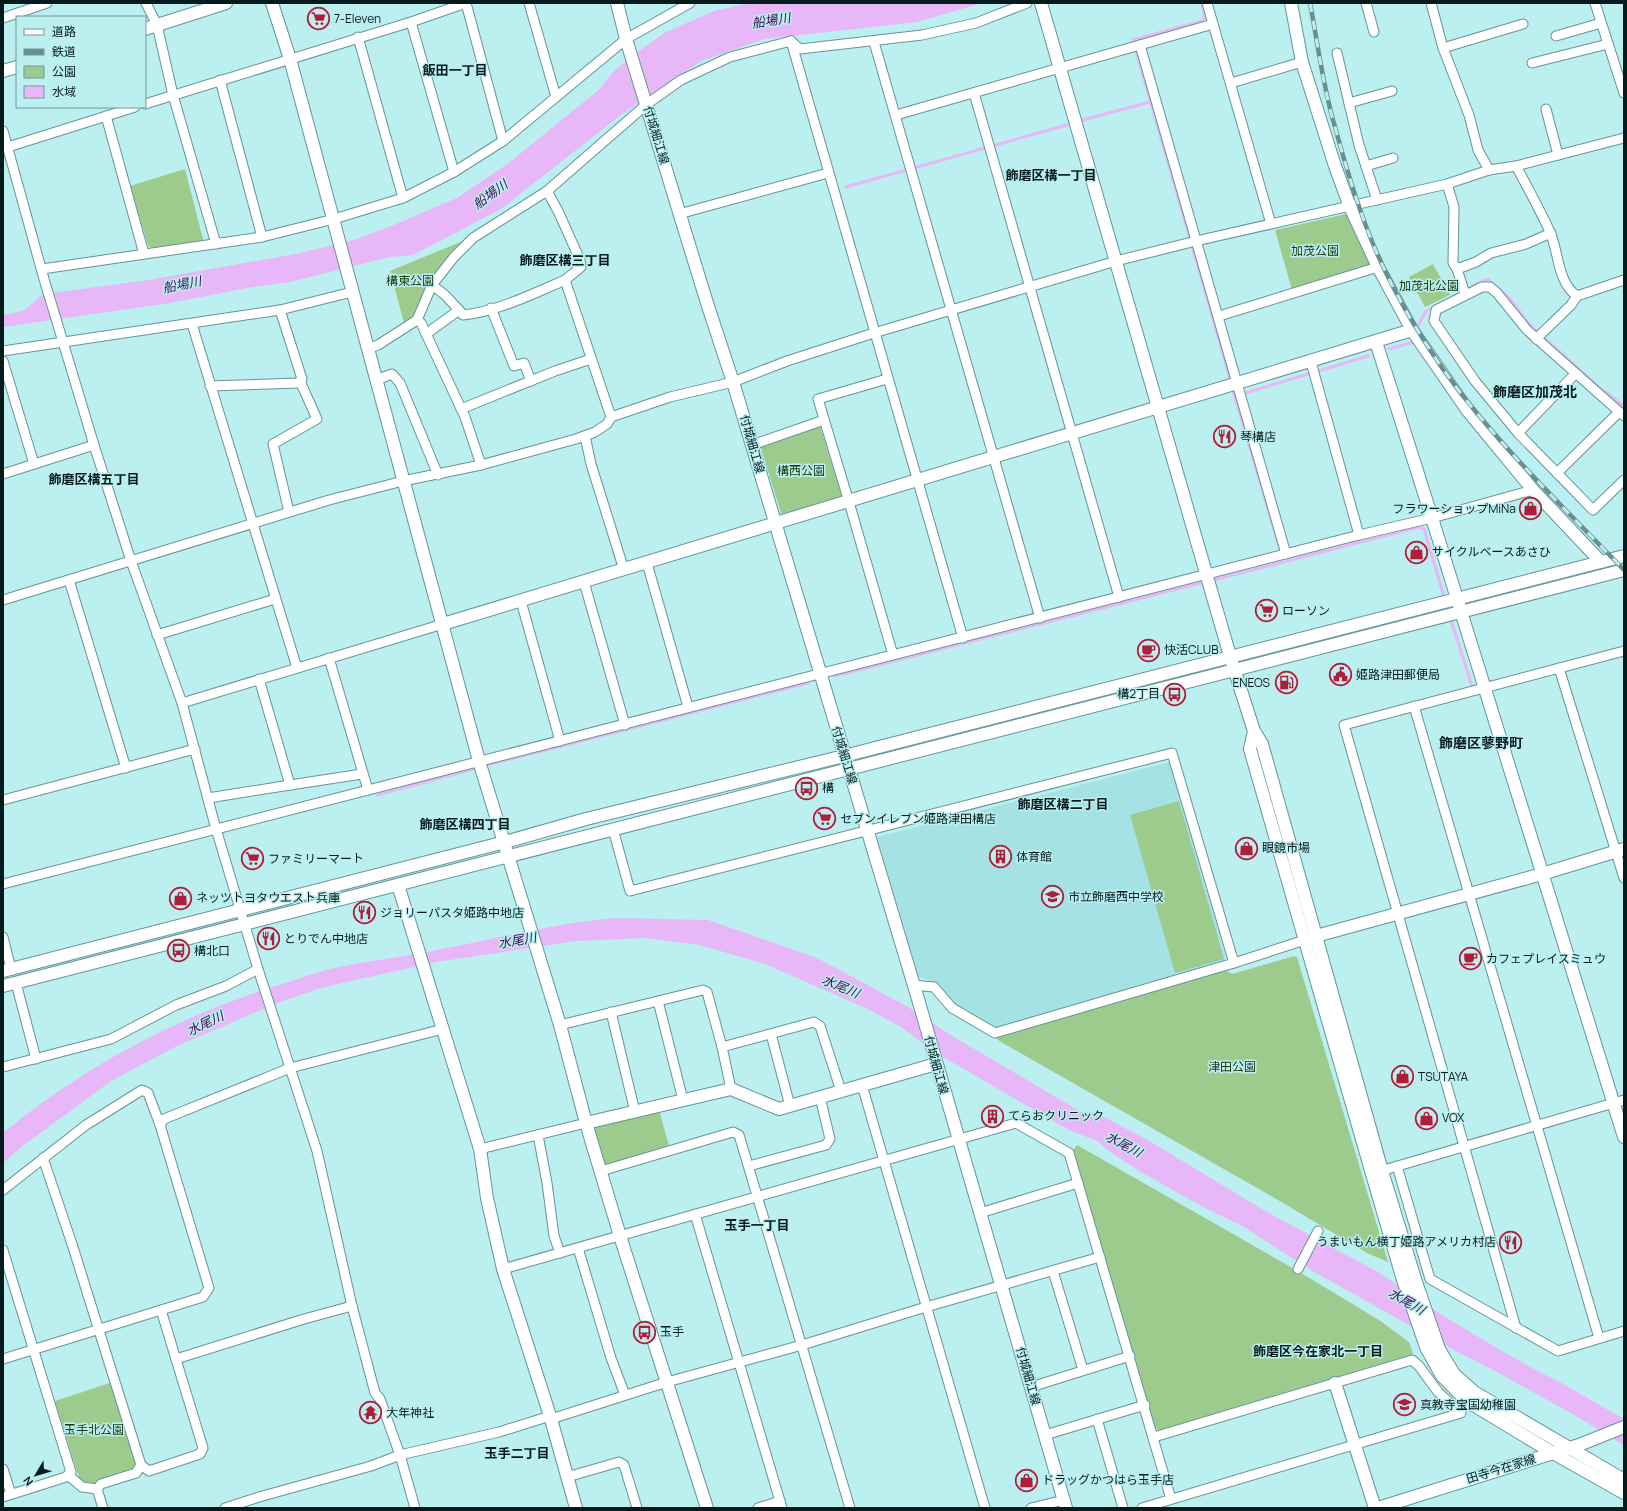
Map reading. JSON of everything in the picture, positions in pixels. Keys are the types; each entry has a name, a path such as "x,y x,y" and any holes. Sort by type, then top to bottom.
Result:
{"street":[{"path":"3,18 47,3"},
{"path":"146,3 157,25 173,95 216,244"},
{"path":"146,29 226,3"},
{"path":"272,3 290,59 334,220 352,292 479,761 560,1025 586,1123 620,1236 707,1508"},
{"path":"146,104 358,37 411,22 466,3 503,142"},
{"path":"529,3 556,97"},
{"name":"付城細江線","path":"617,3 679,214 733,382 848,770 918,999 1065,1504"},
{"path":"791,41 800,49 874,42 922,35 976,23 1028,3"},
{"path":"1041,3 1230,656 1236,670 1254,732 1262,744 1316,936 1377,1172 1403,1280 1426,1348 1442,1376 1467,1401 1553,1453 1624,1493"},
{"path":"1207,3 1271,224"},
{"path":"1290,3 1302,62 1335,166 1350,207 1378,267 1412,330 1468,411 1533,490 1601,562"},
{"path":"1366,3 1374,32"},
{"path":"1430,3 1443,48 1469,115 1478,150 1489,170"},
{"path":"1595,3 1624,93"},
{"path":"42,269 262,237 334,220 403,198 454,172 503,142 556,97 628,44 687,4"},
{"path":"411,22 454,172"},
{"path":"1556,36 1569,36 1601,23"},
{"path":"896,115 1213,24"},
{"path":"1443,48 1523,24"},
{"path":"358,37 403,198"},
{"path":"368,349 378,345 417,320 432,285 454,257 473,238 547,191 646,102 681,80 730,56 791,41"},
{"path":"791,41 963,638"},
{"path":"874,42 1040,618"},
{"path":"1532,63 1608,44"},
{"path":"1140,45 1219,316 1286,554"},
{"path":"1337,54 1366,166 1377,200"},
{"path":"1231,83 1302,62"},
{"path":"3,71 16,67"},
{"path":"220,80 262,237"},
{"path":"1349,103 1392,91"},
{"path":"974,93 1119,597"},
{"path":"8,147 132,108"},
{"path":"1546,109 1558,155"},
{"path":"106,116 144,254"},
{"path":"3,131 62,342 131,561 182,703 216,829 258,969 275,1017 317,1151 352,1306 375,1393 380,1399 400,1455 415,1508"},
{"path":"3,598 69,580 289,512 403,481 438,475 480,465 585,436 601,429 611,417 670,397 733,382 788,361 874,333 951,309 1116,262 1196,241 1447,184 1489,170 1516,166 1624,138"},
{"path":"1366,166 1393,158"},
{"path":"1516,166 1551,233 1562,274 1572,293 1577,296"},
{"path":"679,214 828,173"},
{"path":"1447,184 1454,207 1453,263 1457,269 1465,294"},
{"path":"432,285 445,295 463,315 475,314 565,280 581,267 580,260 559,213 547,191"},
{"path":"1457,269 1476,262 1491,253 1526,244 1551,233"},
{"path":"1219,316 1378,267"},
{"path":"565,280 582,326 591,359 611,417"},
{"path":"1539,335 1571,305 1577,296 1624,280"},
{"path":"1557,473 1621,414 1572,372 1539,335 1527,330 1497,293 1490,287 1482,287 1465,294 1436,310 1434,321 1474,380 1518,432 1557,473 1593,510 1624,480"},
{"path":"3,351 280,310 352,292"},
{"path":"491,308 514,366 524,363 531,381"},
{"path":"280,310 302,379 300,381 317,419 273,444 289,512"},
{"path":"426,334 459,310"},
{"path":"417,320 426,334 461,409 480,465"},
{"path":"192,324 251,523 297,668"},
{"path":"182,703 849,502 1237,383 1311,362 1412,330"},
{"path":"1376,342 1457,597 1460,613 1542,874 1619,1101 1624,1137"},
{"path":"461,409 591,359"},
{"path":"3,361 34,464"},
{"path":"1518,432 1572,372 1574,361"},
{"path":"1311,362 1359,535"},
{"path":"376,380 392,374 400,383 438,475"},
{"path":"887,378 818,399 893,655"},
{"path":"210,386 299,383 300,381"},
{"path":"752,445 824,420"},
{"path":"585,436 591,464 624,570"},
{"path":"3,474 94,445"},
{"path":"3,884 560,740 625,725 688,707 963,638 1206,574 1432,518 1533,490"},
{"path":"3,937 7,970 505,842 586,819 844,756 1457,597 1624,556"},
{"path":"647,563 688,707"},
{"path":"3,986 1236,670 1460,613 1622,574"},
{"path":"69,580 126,768"},
{"path":"584,582 625,725"},
{"path":"157,635 275,599"},
{"path":"522,600 560,740"},
{"path":"1516,1328 1344,725 1624,651"},
{"path":"329,658 362,774 368,790"},
{"path":"1559,668 1620,850 1624,878"},
{"path":"259,679 290,785"},
{"path":"1414,706 1599,1338"},
{"path":"1254,732 1250,750 1304,940 1377,1172 1439,1349 1454,1374 1474,1392 1624,1480"},
{"path":"3,800 195,749"},
{"path":"612,829 630,891 1172,753 1234,963"},
{"path":"208,798 362,774"},
{"path":"913,985 934,987 952,1008 996,1033 1234,963 1316,936 1542,874 1620,850"},
{"path":"398,886 480,1149 487,1198 503,1268 551,1419 576,1508"},
{"path":"3,1067 111,1039 176,1005 226,986 258,969"},
{"path":"16,983 36,1058"},
{"path":"560,1025 703,990 707,992 722,1047 731,1089"},
{"path":"658,1001 683,1100"},
{"path":"611,1012 635,1112"},
{"path":"722,1047 814,1022 820,1026 842,1091"},
{"path":"160,1125 164,1119 290,1068 443,1029"},
{"path":"771,1034 790,1106"},
{"path":"480,1149 731,1089 779,1109 936,1064"},
{"path":"862,1085 985,1508"},
{"path":"3,1190 86,1125 142,1090 148,1093 160,1125 209,1288 203,1297 3,1359"},
{"path":"749,1166 826,1145 830,1139 820,1097"},
{"path":"1377,1172 1619,1101"},
{"path":"503,1268 1016,1123 1069,1152 1171,1499"},
{"path":"601,1171 733,1132 739,1135 850,1508"},
{"path":"538,1135 547,1183 554,1236 560,1253"},
{"path":"43,1158 141,1466 149,1471 200,1454 204,1448 161,1310"},
{"path":"1397,1166 1430,1279 1558,1351 1624,1331"},
{"path":"980,1213 1078,1183"},
{"path":"695,1214 781,1505 758,1508"},
{"path":"1298,1269 1318,1231"},
{"path":"578,1248 611,1358 625,1395"},
{"path":"3,1250 71,1472 66,1477 7,1496 3,1469"},
{"path":"225,1508 371,1466 400,1455 499,1432 547,1417 551,1419 667,1382 802,1345 926,1307 1100,1257"},
{"path":"1053,1271 1083,1370"},
{"path":"176,1359 304,1319 352,1306"},
{"path":"1031,1387 1130,1356"},
{"path":"1142,1508 1460,1413 1438,1392 1420,1366 1412,1360 1154,1437"},
{"path":"1335,1382 1376,1508"},
{"path":"1045,1435 1144,1405"},
{"path":"1097,1419 1123,1508"},
{"name":"田寺今在家線","path":"1376,1508 1590,1441 1624,1427"},
{"path":"568,1477 619,1462 624,1465 637,1508"},
{"path":"97,1489 101,1484 136,1474 141,1466"},
{"path":"68,1475 82,1487 97,1489"},
{"path":"97,1489 103,1508"},
{"path":"1031,1508 1065,1504"}],"shaded area":[{"name":"市立飾磨西中学校","path":"1170,762 1226,957 1223,962 995,1028 955,1005 937,983 919,977 877,837"}],"green space":[{"path":"185,169 204,243 152,249 148,245 130,186"},
{"name":"加茂公園","path":"1346,214 1351,218 1371,262 1367,267 1292,290 1275,230"},
{"name":"構東公園","path":"463,241 436,272 425,290 415,314 404,323 390,271"},
{"name":"加茂北公園","path":"1433,264 1450,295 1425,307 1409,277"},
{"name":"構西公園","path":"820,426 842,496 782,516 760,445"},
{"path":"1179,801 1224,959 1175,973 1130,815"},
{"name":"津田公園","path":"1294,956 1297,957 1388,1262 1367,1253 1273,1197 994,1037 1226,970 1232,974"},
{"path":"659,1110 669,1146 605,1166 594,1127"},
{"path":"1077,1145 1296,1270 1379,1320 1409,1342 1413,1354 1160,1430 1154,1428 1073,1151"},
{"name":"玉手北公園","path":"110,1383 136,1465 132,1470 89,1485 80,1481 55,1401"}],"water":[{"name":"船場川","path":"750,3 982,3 917,22 764,39 701,61 622,114 501,209 413,255 389,257 290,282 247,288 170,303 3,327 3,315 23,311 44,294 149,280 296,254 354,240 457,198 506,165 600,89 612,73 631,57 664,33 714,11"},
{"name":"水尾川","path":"616,918 708,920 817,958 908,1007 949,1034 1081,1112 1096,1113 1146,1139 1265,1211 1378,1272 1442,1315 1500,1350 1624,1419 1624,1445 1576,1416 1497,1372 1450,1348 1311,1270 1244,1227 1203,1207 1141,1172 1109,1151 1097,1141 1069,1130 933,1051 901,1027 868,1009 765,964 700,945 644,938 576,941 436,962 320,988 275,1004 177,1046 111,1081 20,1148 3,1163 3,1133 34,1109 98,1066 131,1047 199,1014 272,987 326,970 423,953 548,927"}],"waterway":[{"path":"1202,3 1205,16 1202,21 1133,40 1231,382"},
{"path":"1079,121 1150,102"},
{"path":"846,187 1074,123"},
{"path":"1472,286 1488,279 1510,299 1529,324 1600,388 1624,406"},
{"path":"1452,297 1459,293"},
{"path":"1416,330 1426,311 1434,307"},
{"path":"1389,349 1413,342 1414,339"},
{"path":"1242,394 1368,356"},
{"path":"1232,387 1281,553"},
{"path":"1210,581 1419,527 1424,529 1445,600"},
{"path":"835,676 1205,582"},
{"path":"1450,617 1472,686"},
{"path":"483,766 808,683"},
{"path":"377,795 477,768"}],"railway":[{"path":"1310,3 1327,97 1349,177 1376,250 1400,299 1428,347 1476,412 1530,473 1624,570"}],"place":[{"name":"7-Eleven","path":"318,19"},
{"name":"琴構店","path":"1224,437"},
{"name":"フラワーショップMiNa","path":"1531,509"},
{"name":"サイクルベースあさひ","path":"1417,552"},
{"name":"ローソン","path":"1267,611"},
{"name":"快活CLUB","path":"1149,650"},
{"name":"姫路津田郵便局","path":"1340,675"},
{"name":"ENEOS","path":"1286,683"},
{"name":"構2丁目","path":"1175,694"},
{"name":"構","path":"806,788"},
{"name":"セブンイレブン姫路津田構店","path":"825,819"},
{"name":"眼鏡市場","path":"1246,848"},
{"name":"体育館","path":"1001,857"},
{"name":"ファミリーマート","path":"253,859"},
{"name":"市立飾磨西中学校","path":"1052,897"},
{"name":"ネッツトヨタウエスト兵庫","path":"180,898"},
{"name":"ジョリーパスタ姫路中地店","path":"365,913"},
{"name":"とりでん中地店","path":"268,939"},
{"name":"構北口","path":"178,951"},
{"name":"カフェプレイスミュウ","path":"1471,959"},
{"name":"TSUTAYA","path":"1403,1077"},
{"name":"てらおクリニック","path":"992,1116"},
{"name":"VOX","path":"1427,1118"},
{"name":"うまいもん横丁姫路アメリカ村店","path":"1511,1242"},
{"name":"玉手","path":"644,1332"},
{"name":"真教寺宝国幼稚園","path":"1405,1405"},
{"name":"大年神社","path":"371,1413"},
{"name":"ドラッグかつはら玉手店","path":"1026,1480"}],"district":[{"name":"飯田一丁目","path":"455,70"},
{"name":"飾磨区構一丁目","path":"1051,175"},
{"name":"飾磨区構三丁目","path":"565,260"},
{"name":"飾磨区加茂北","path":"1535,392"},
{"name":"飾磨区構五丁目","path":"94,479"},
{"name":"飾磨区蓼野町","path":"1481,743"},
{"name":"飾磨区構二丁目","path":"1063,804"},
{"name":"飾磨区構四丁目","path":"465,824"},
{"name":"玉手一丁目","path":"757,1225"},
{"name":"飾磨区今在家北一丁目","path":"1318,1351"},
{"name":"玉手二丁目","path":"517,1453"}]}
